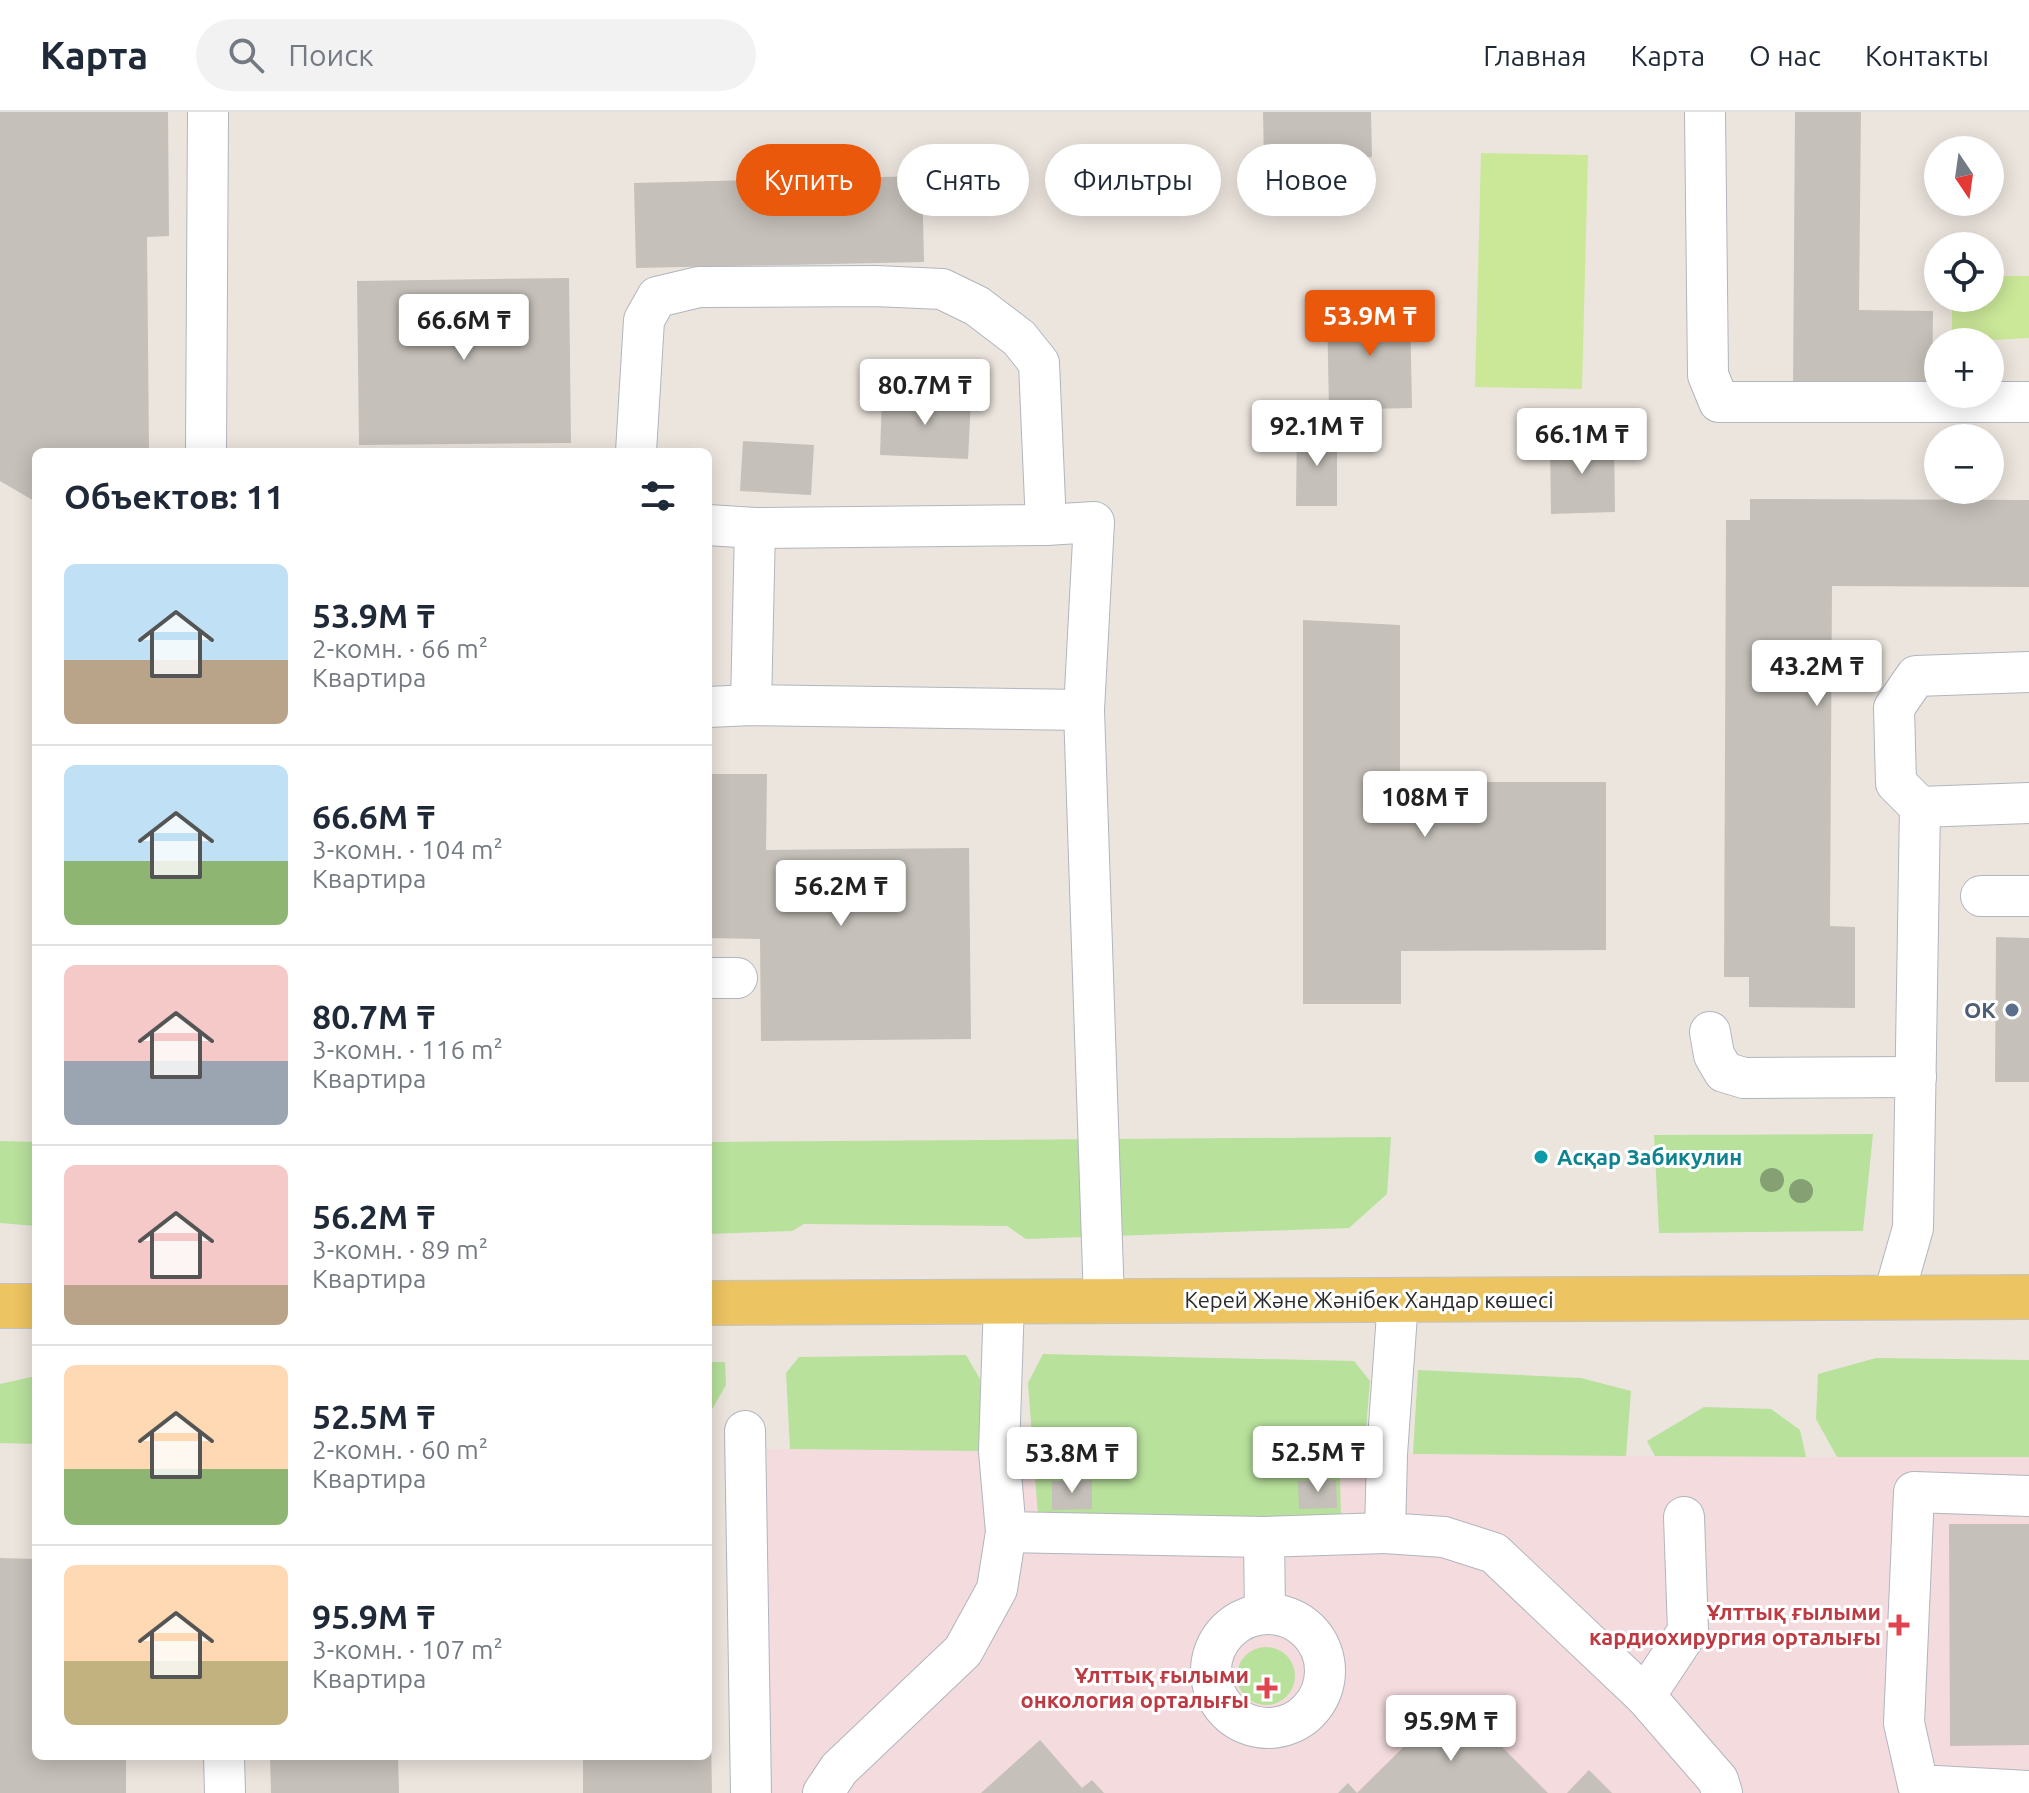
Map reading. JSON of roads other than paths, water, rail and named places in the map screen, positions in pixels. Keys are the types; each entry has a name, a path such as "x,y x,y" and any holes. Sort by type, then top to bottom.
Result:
{"main road":[{"name":"Керей Және Жәнібек Хандар көшесі","path":"712,1303 2029,1297"},
{"path":"0,1306 32,1306"}],"lane":[{"path":"206,448 208,112"},
{"path":"1705,112 1708,375 1719,402 2029,402"},
{"path":"636,448 644,320 657,297 699,287 942,289 977,306 1019,338 1039,363 1046,525"},
{"path":"712,525 755,528 1094,522 1084,710 1104,1301"},
{"path":"751,705 755,528"},
{"path":"1893,1298 1913,1228 1920,807 1896,783 1894,708 1916,676 2029,672"},
{"path":"712,707 1084,710"},
{"path":"1920,807 2029,803"},
{"path":"1981,896 2029,896"},
{"path":"1710,1032 1714,1055 1724,1072 1744,1078 1916,1077"},
{"path":"1385,1533 1387,1454 1398,1300"},
{"path":"823,1793 839,1769 963,1651 997,1589 1006,1532 999,1451 1004,1302"},
{"path":"745,1431 751,1793"},
{"path":"2029,1496 1914,1492 1904,1723 1918,1785 2029,1791"},
{"path":"1645,1696 1688,1631 1684,1517"},
{"path":"1006,1532 1264,1537 1385,1533 1444,1537 1494,1553 1645,1696 1718,1780 1722,1793"},
{"path":"1264,1537 1265,1614"},
{"path":"224,1760 225,1793"}],"place":[{"name":"ОК","path":"2012,1010"},
{"name":"Асқар Забикулин","path":"1541,1157"},
{"name":"Ұлттық ғылыми кардиохирургия орталығы","path":"1899,1625"},
{"name":"Ұлттық ғылыми онкология орталығы","path":"1267,1688"}]}
